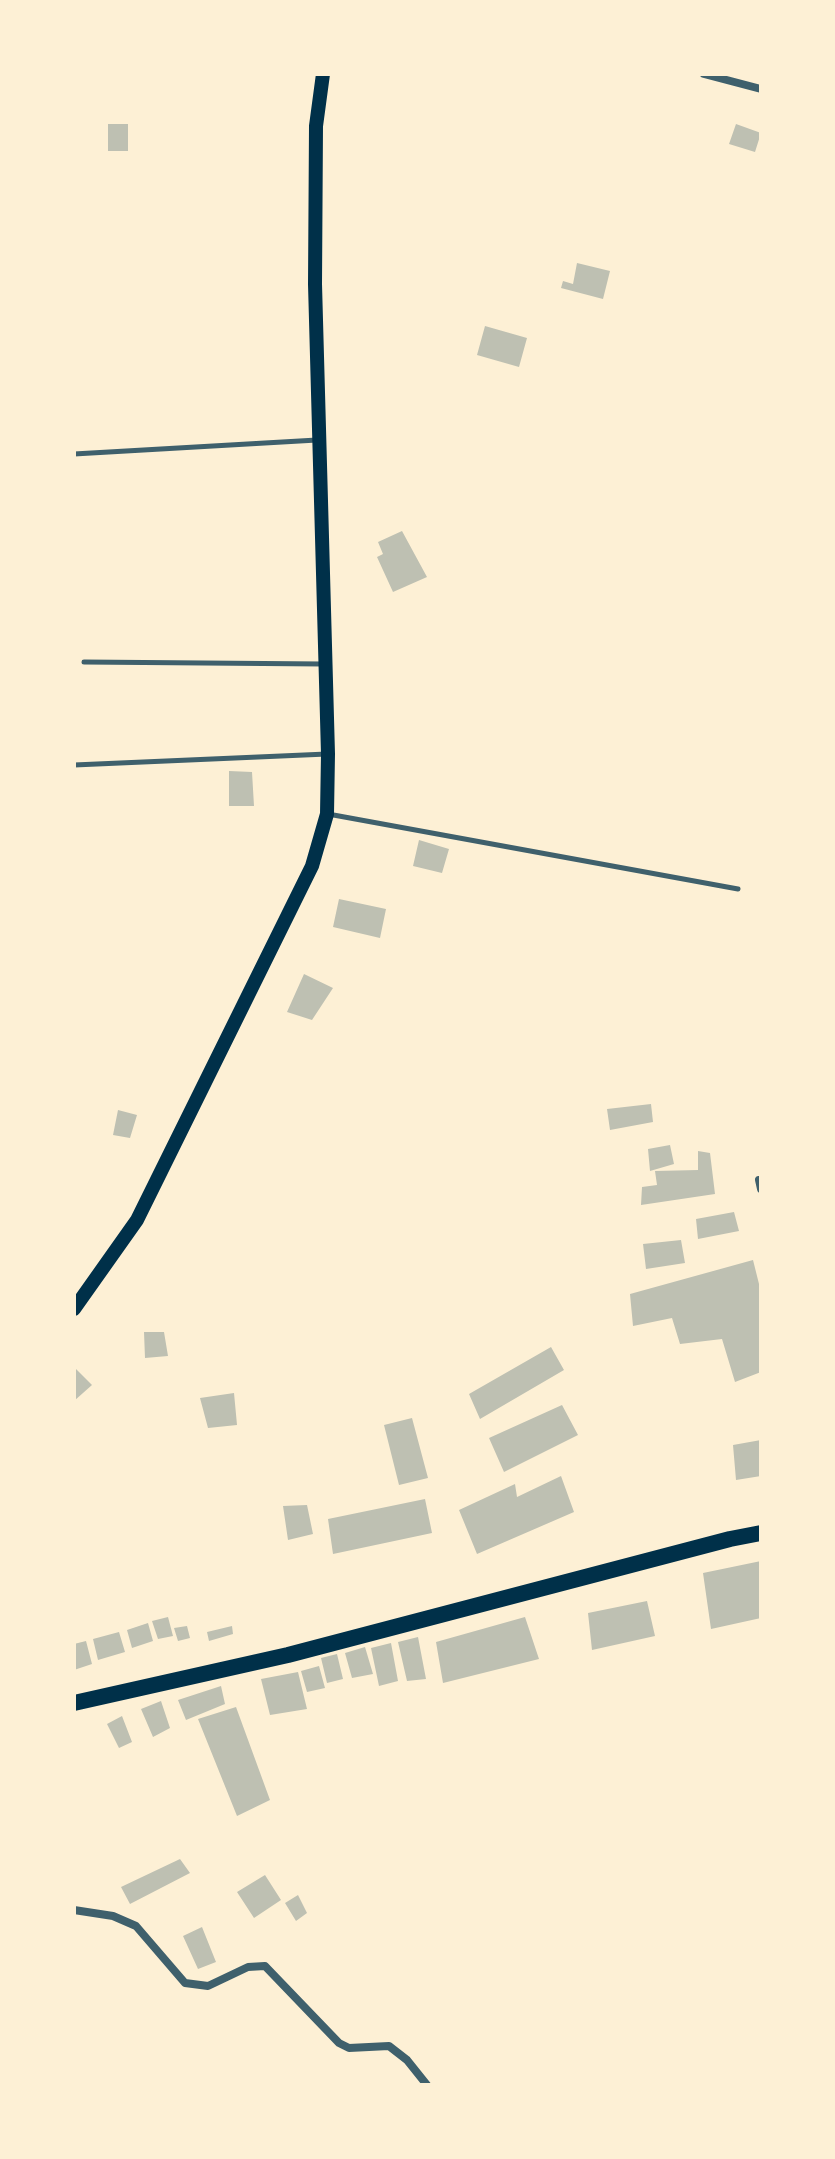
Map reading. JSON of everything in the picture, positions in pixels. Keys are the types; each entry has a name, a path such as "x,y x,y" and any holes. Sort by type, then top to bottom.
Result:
{"highway":[{"path":"74,1703 288,1655 761,1533"}],"main road":[{"path":"74,1309 137,1220 312,866 327,814 315,284 316,126 323,74"}],"street":[{"path":"704,74 761,89"},
{"path":"74,1910 113,1916 136,1926 185,1983 208,1986 248,1967 265,1966 339,2043 349,2048 389,2046 407,2060 427,2085"}],"lane":[{"path":"74,454 318,440"},
{"path":"84,662 324,664"},
{"path":"74,765 328,754"},
{"path":"327,814 738,889"}],"building":[{"path":"108,124 128,124 128,151 108,151"},
{"path":"736,124 761,133 755,152 729,144"},
{"path":"577,263 610,271 603,299 561,288 563,281 573,284"},
{"path":"485,326 527,338 519,367 477,355"},
{"path":"402,531 427,577 393,592 377,557 383,554 378,542"},
{"path":"229,771 252,772 254,806 229,806"},
{"path":"419,840 449,849 442,873 413,866"},
{"path":"339,899 386,909 380,938 333,927"},
{"path":"304,974 333,988 312,1020 287,1012"},
{"path":"651,1104 653,1122 610,1130 607,1109"},
{"path":"118,1110 137,1115 130,1138 113,1135"},
{"path":"670,1145 674,1164 650,1171 648,1149"},
{"path":"698,1151 710,1153 715,1194 641,1205 642,1187 657,1185 655,1171 698,1170"},
{"path":"734,1212 739,1231 698,1239 696,1219"},
{"path":"681,1240 685,1263 646,1269 643,1244"},
{"path":"753,1260 761,1292 761,1372 735,1382 722,1339 680,1344 672,1318 633,1326 630,1294"},
{"path":"144,1332 164,1332 168,1356 145,1358"},
{"path":"551,1347 564,1370 480,1419 469,1394"},
{"path":"74,1367 92,1385 74,1401"},
{"path":"234,1393 237,1425 208,1428 200,1398"},
{"path":"562,1405 578,1435 504,1472 489,1438"},
{"path":"412,1418 428,1478 399,1485 384,1425"},
{"path":"761,1440 761,1476 736,1480 733,1445"},
{"path":"561,1476 574,1512 477,1554 459,1510 515,1484 517,1497"},
{"path":"425,1499 432,1533 333,1554 328,1519"},
{"path":"307,1505 313,1534 288,1540 283,1506"},
{"path":"761,1561 761,1618 711,1629 703,1573"},
{"path":"647,1601 655,1636 592,1650 588,1613"},
{"path":"168,1617 173,1636 158,1639 152,1621"},
{"path":"525,1617 539,1659 443,1683 436,1642"},
{"path":"148,1623 153,1641 132,1648 127,1630"},
{"path":"187,1626 190,1638 178,1641 174,1628"},
{"path":"232,1626 233,1634 209,1641 207,1632"},
{"path":"119,1632 125,1652 98,1660 93,1639"},
{"path":"418,1637 426,1679 407,1681 398,1642"},
{"path":"86,1641 92,1664 74,1670 74,1644"},
{"path":"391,1643 398,1681 379,1686 371,1648"},
{"path":"365,1647 373,1674 352,1678 345,1653"},
{"path":"337,1654 343,1679 327,1683 321,1658"},
{"path":"319,1666 325,1688 307,1692 301,1671"},
{"path":"298,1672 307,1709 270,1715 261,1679"},
{"path":"221,1686 225,1704 186,1720 178,1700"},
{"path":"161,1701 170,1728 153,1737 141,1709"},
{"path":"236,1707 270,1800 237,1816 198,1719"},
{"path":"122,1716 132,1742 119,1748 107,1724"},
{"path":"180,1859 190,1873 130,1904 121,1887"},
{"path":"265,1875 281,1900 254,1918 237,1892"},
{"path":"298,1895 307,1913 296,1921 285,1903"},
{"path":"202,1927 216,1962 198,1969 183,1936"}]}
